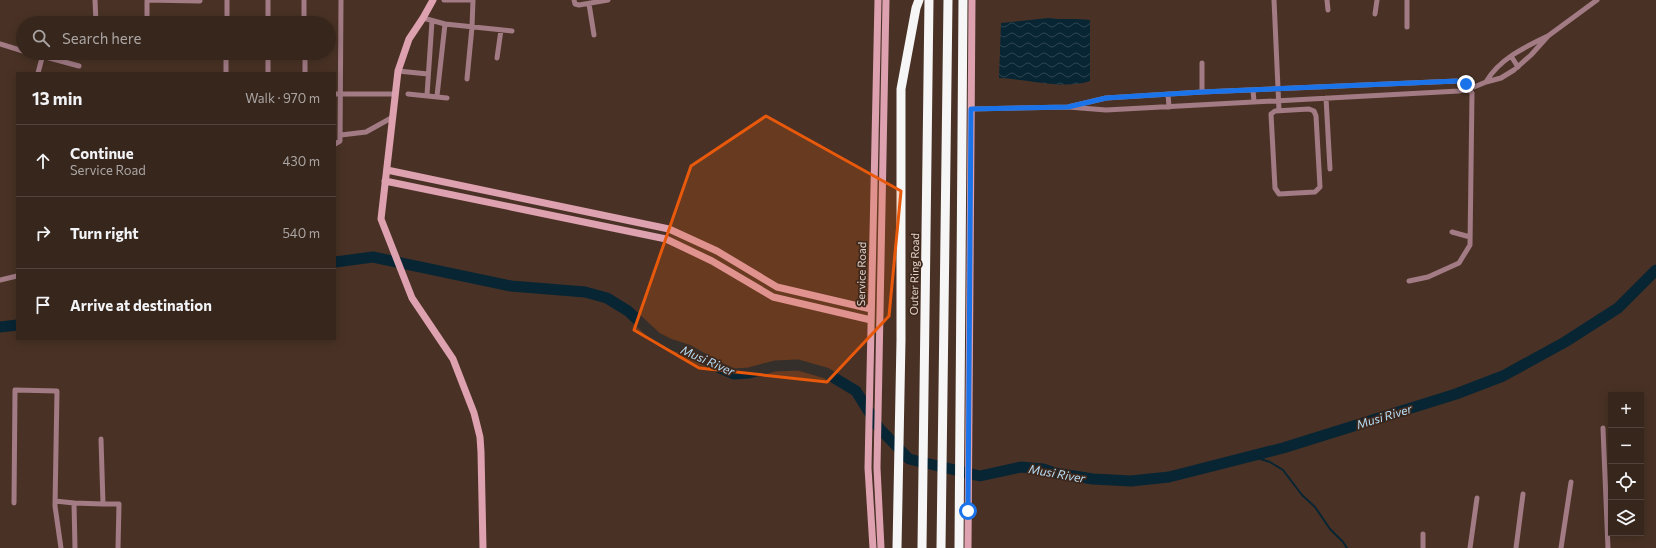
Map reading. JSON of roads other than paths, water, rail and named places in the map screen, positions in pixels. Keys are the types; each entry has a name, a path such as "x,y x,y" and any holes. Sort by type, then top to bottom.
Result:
{"highway":[{"path":"897,548 900,473 901,89 916,8 920,0"},
{"name":"Outer Ring Road","path":"922,548 929,0"},
{"path":"941,548 948,0"},
{"path":"960,548 964,511 960,421 963,0"}],"main road":[{"path":"433,0 424,18 405,48 398,72 381,212 387,238 412,298 453,359 474,413 480,437 484,548"},
{"name":"Service Road","path":"873,548 868,468 878,0"},
{"name":"Service Road","path":"881,548 877,468 886,0"},
{"path":"968,548 964,511 970,382 972,0"},
{"path":"387,170 669,229 717,251 777,287 871,309"},
{"path":"385,181 666,239 712,261 773,297 871,320"}],"street":[{"path":"95,0 96,16"},
{"path":"147,16 147,0 200,1"},
{"path":"227,0 227,16"},
{"path":"268,0 268,16"},
{"path":"304,0 304,16"},
{"path":"336,143 340,141 338,94 341,0"},
{"path":"444,0 473,0 467,79"},
{"path":"574,0 575,4 579,5 608,0"},
{"path":"1274,0 1279,110"},
{"path":"1327,0 1328,10"},
{"path":"1375,14 1377,0"},
{"path":"1407,0 1407,27"},
{"path":"1486,82 1493,70 1511,56 1555,32 1597,0"},
{"path":"589,4 594,35"},
{"path":"424,18 445,24 472,28 512,31"},
{"path":"427,95 432,21"},
{"path":"437,96 445,24"},
{"path":"497,58 501,30"},
{"path":"1068,107 1106,98 1202,92 1457,81 1474,87 1501,78 1518,66 1548,36"},
{"path":"0,44 16,48"},
{"path":"1511,56 1518,66"},
{"path":"38,72 42,60"},
{"path":"59,60 79,66"},
{"path":"226,60 226,72"},
{"path":"268,60 268,72"},
{"path":"305,60 305,72"},
{"path":"1202,63 1202,92"},
{"path":"398,72 428,74"},
{"path":"1406,83 1407,94"},
{"path":"971,109 1068,107 1106,110 1169,107 1460,91 1463,90 1466,84"},
{"path":"1409,281 1428,277 1459,263 1470,245 1472,92 1466,84"},
{"path":"1342,86 1343,97"},
{"path":"1253,90 1254,102"},
{"path":"338,94 395,94"},
{"path":"408,94 447,98"},
{"path":"1168,94 1169,107"},
{"path":"1326,98 1330,169"},
{"path":"1289,100 1290,110"},
{"path":"1309,109 1315,113 1321,184 1315,192 1282,195 1275,191 1271,116 1273,111 1290,110 1309,109"},
{"path":"340,135 366,132 393,118"},
{"path":"1452,232 1470,237"},
{"path":"0,280 16,276"},
{"path":"14,503 16,390 58,392 55,501 56,524 61,548"},
{"path":"1603,428 1608,548"},
{"path":"101,439 102,504"},
{"path":"1561,548 1571,482"},
{"path":"1516,548 1523,494"},
{"path":"1470,548 1477,498"},
{"path":"55,501 119,504 118,548"},
{"path":"74,503 75,548"},
{"path":"1423,534 1423,548"}],"water":[{"path":"1048,18 1090,20 1090,81 1057,84 999,78 1001,23"}],"waterway":[{"name":"Musi River","path":"336,262 373,257 511,286 585,292 607,298 628,311 657,338 669,344 688,350 734,374 749,373 775,366 798,365 826,373 856,391 879,428 909,459 980,476 1021,467 1043,469 1055,473 1093,479 1131,481 1169,477 1283,448 1456,394 1503,376 1565,342 1618,308 1656,270"},
{"name":"Musi River","path":"0,327 16,325"},
{"path":"1251,456 1270,462 1283,470 1302,495 1315,507 1330,529 1347,548"}]}
